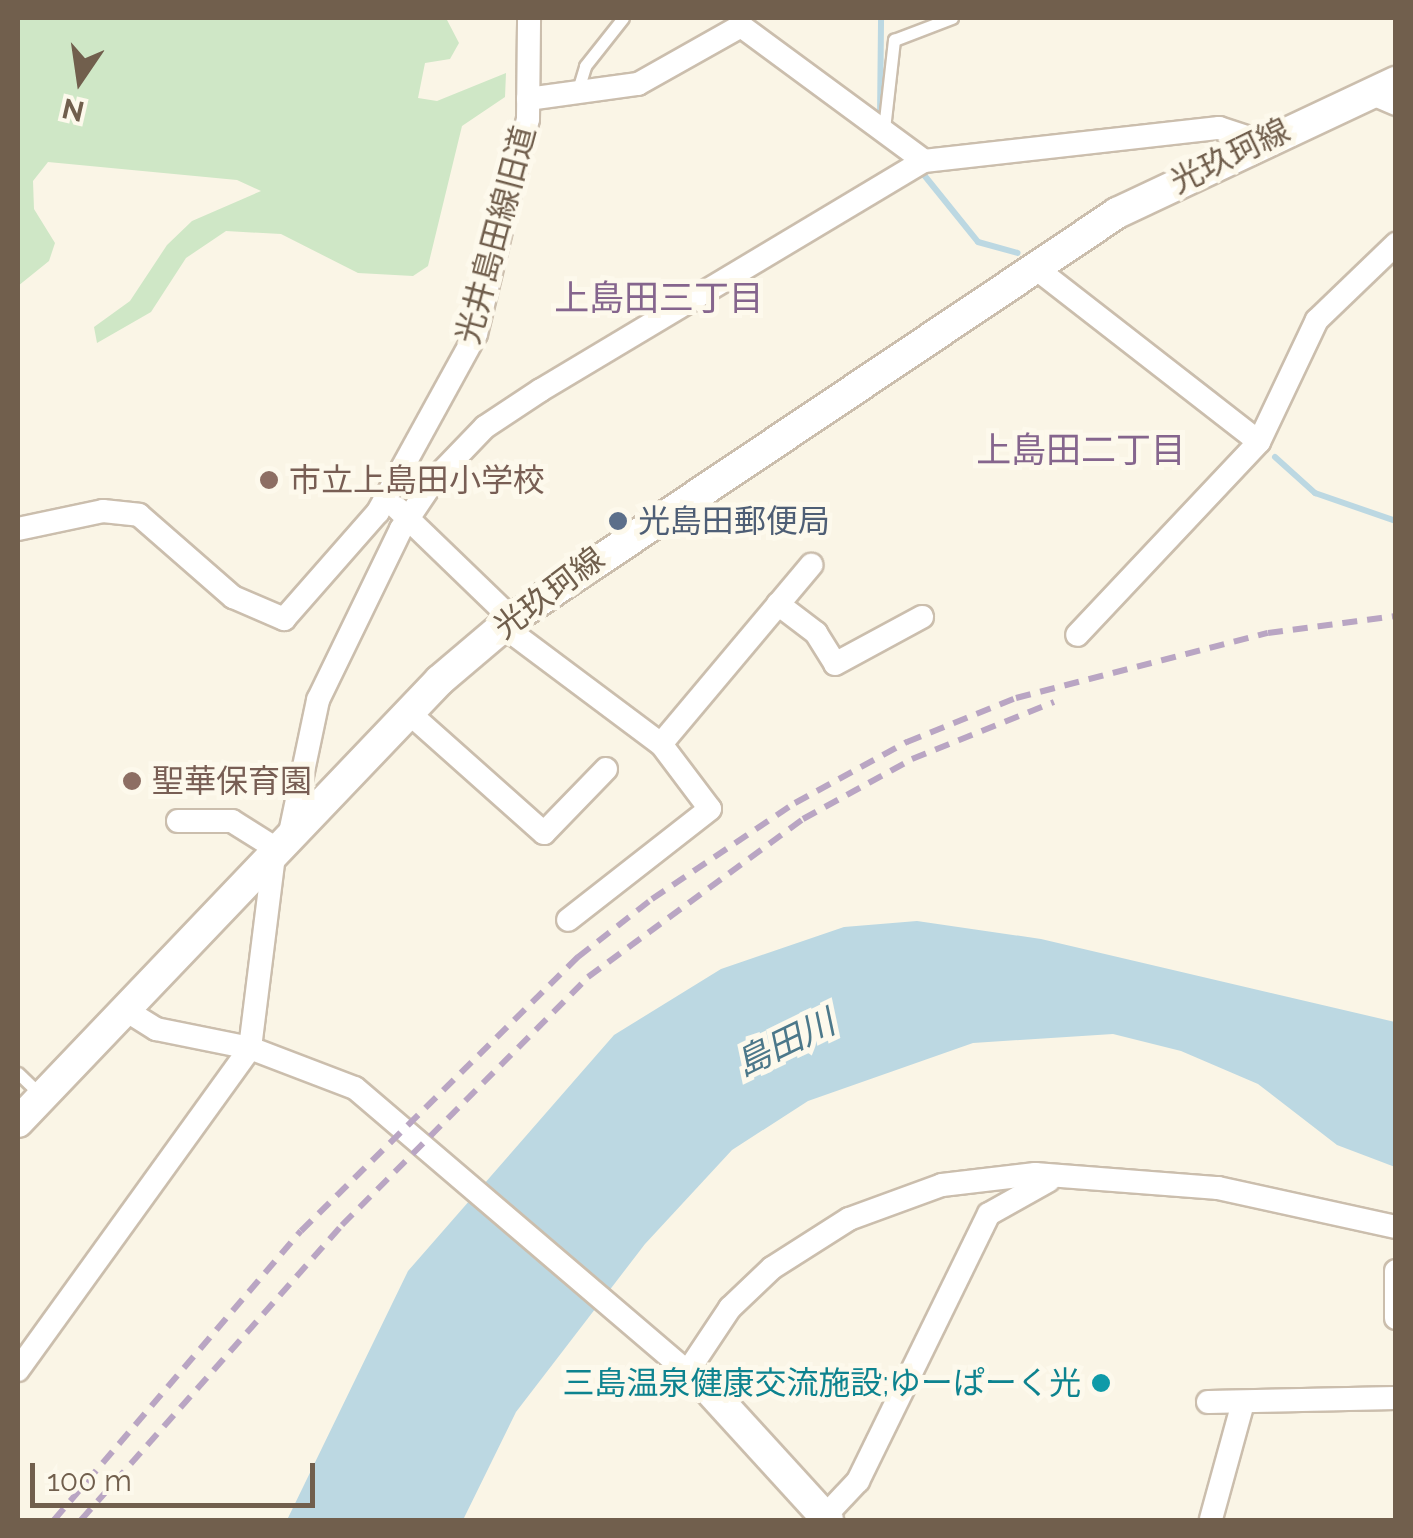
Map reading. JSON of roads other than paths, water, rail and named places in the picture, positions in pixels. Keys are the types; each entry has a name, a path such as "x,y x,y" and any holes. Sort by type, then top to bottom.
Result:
{"main road":[{"name":"光玖珂線","path":"18,1122 408,712 508,622 1032,266 1257,140 1386,93"},
{"path":"712,1393 827,1518"}],"street":[{"name":"光井島田線旧道","path":"18,529 104,511 139,515 232,597 274,620 386,500 476,334 528,99 529,18"},
{"path":"528,99 662,75 741,26 884,129 920,166"},
{"path":"18,1370 250,1048 282,841 318,700 408,516 485,427 920,166 1219,128 1257,140"},
{"path":"1077,635 1259,442 1316,320 1396,244"},
{"path":"1032,266 1259,442"},
{"path":"386,500 408,516 508,622 661,744 710,809 568,920"},
{"path":"661,744 811,565"},
{"path":"778,604 816,633 835,664 922,617"},
{"path":"408,712 544,833 606,769"},
{"path":"178,820 232,821 282,841"},
{"path":"124,1009 156,1029 250,1048 355,1088 712,1393"},
{"path":"681,1365 730,1308 849,1219 942,1186 998,1176 1218,1188 1396,1228"},
{"path":"827,1518 858,1481 989,1214 1048,1180"},
{"path":"1396,1271 1396,1318"},
{"path":"1208,1402 1396,1398"},
{"path":"1212,1519 1243,1402"}],"lane":[{"path":"578,93 585,66 623,18"},
{"path":"884,129 894,40 952,18"},
{"path":"18,1073 42,1096"}],"water":[{"name":"島田川","path":"917,921 1041,939 1395,1022 1395,1167 1337,1145 1258,1084 1181,1051 1113,1034 973,1043 808,1101 732,1150 645,1244 516,1412 463,1520 287,1520 408,1271 614,1035 721,969 844,927"}],"waterway":[{"path":"880,119 881,18"},
{"path":"920,170 978,242 1018,253"},
{"path":"1188,373 1217,396"},
{"path":"1275,457 1315,493 1396,521"}],"railway":[{"path":"54,1520 301,1231 578,957 652,899 795,803 907,742 1016,698 1268,633 1396,616"},
{"path":"81,1520 342,1225 588,977 803,819 912,759 1054,702"}],"place":[{"name":"市立上島田小学校","path":"269,480"},
{"name":"光島田郵便局","path":"618,521"},
{"name":"聖華保育園","path":"132,781"},
{"name":"三島温泉健康交流施設;ゆーぱーく光","path":"1101,1383"}],"district":[{"name":"上島田三丁目","path":"659,298"},
{"name":"上島田二丁目","path":"1081,450"}]}
